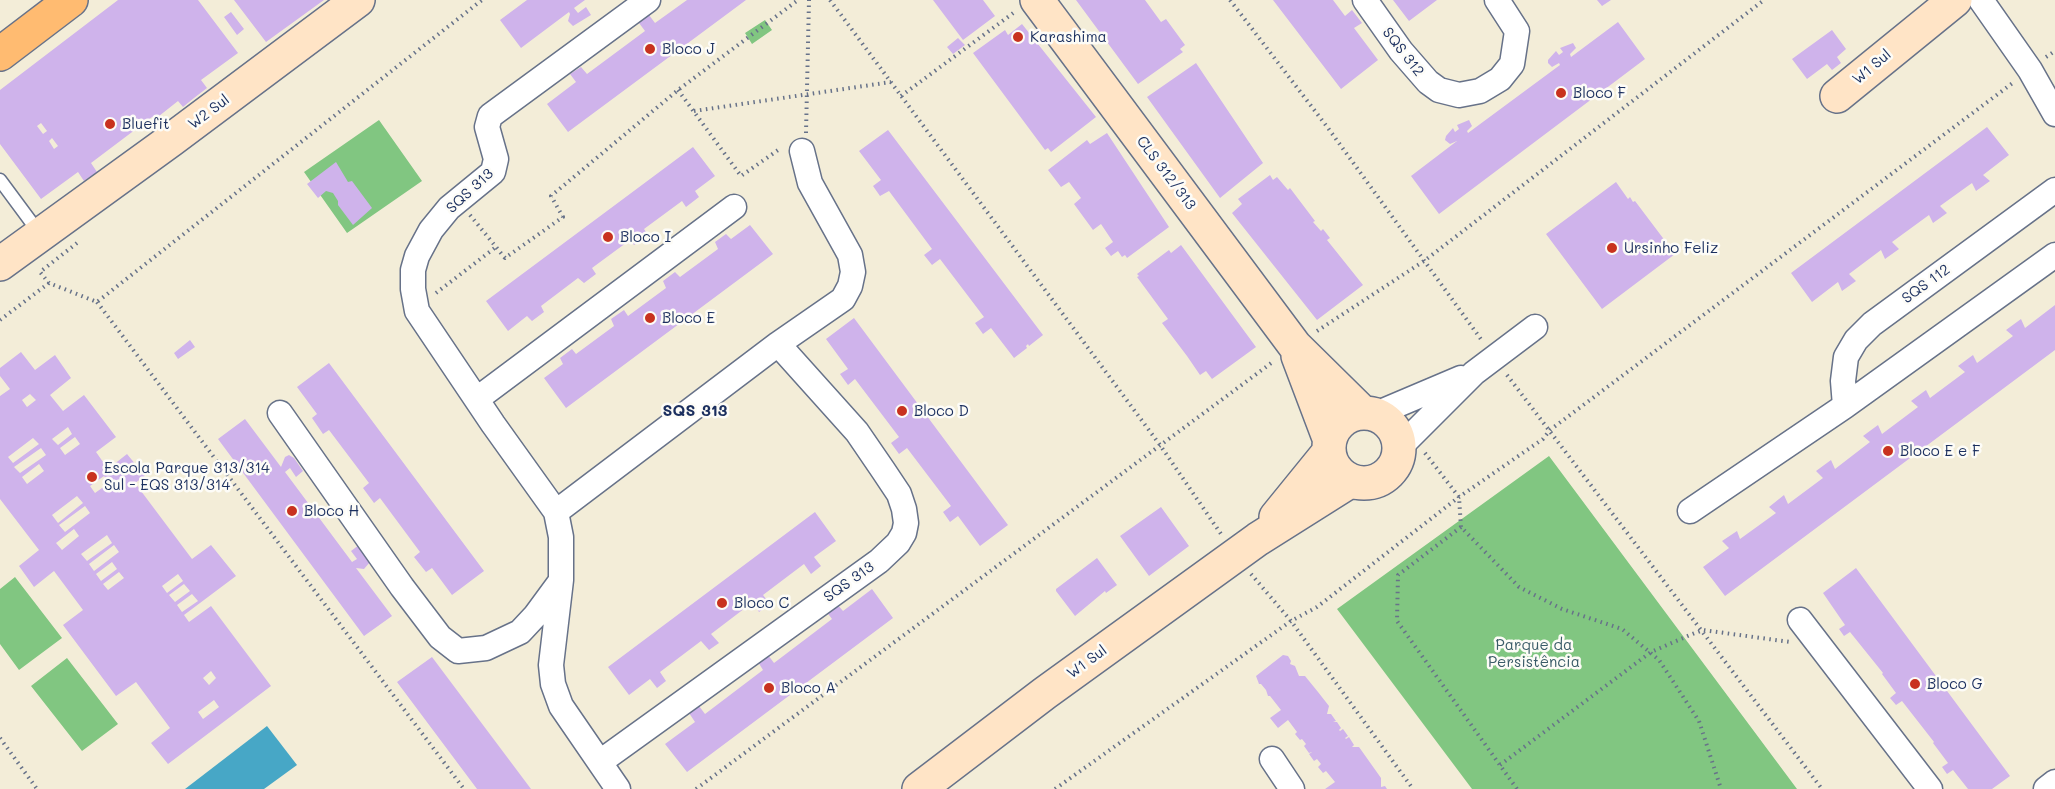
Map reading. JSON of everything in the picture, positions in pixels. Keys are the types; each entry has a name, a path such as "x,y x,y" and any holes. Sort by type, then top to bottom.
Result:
{"main road":[{"path":"0,54 71,0"}],"street":[{"name":"W2 Sul","path":"0,264 162,147 358,0"},
{"name":"SQS 313","path":"618,789 561,706 553,684 551,665 561,580 561,537 556,512 416,308 413,270 417,255 430,230 449,208 488,177 496,166 487,127 490,116 648,0"},
{"name":"SQS 312","path":"1365,0 1401,51 1428,82 1439,90 1459,95 1480,91 1500,79 1512,64 1517,31 1497,0"},
{"path":"1981,0 2030,70 2055,114"},
{"path":"1999,0 2009,39"},
{"name":"W1 Sul","path":"1837,96 1906,38 1933,1"},
{"name":"CLS 312/313","path":"1030,3 1294,346 1369,413"},
{"path":"556,512 778,344 843,299 850,286 853,272 850,255 810,183 796,144"},
{"name":"SQS 112","path":"1845,406 1843,381 1846,357 1856,340 1872,324 2055,190"},
{"path":"477,399 734,207"},
{"path":"1690,511 1845,406 2055,255"},
{"path":"1474,373 1369,413 1347,416 1336,425 1329,446 1332,465 1350,481 1364,483 1378,480 1390,472 1405,441 1474,373 1535,327"},
{"name":"SQS 313","path":"600,762 879,561 898,543 904,533 906,523 904,509 899,494 889,478 857,432 778,344"},
{"name":"CLS 312/313","path":"1294,346 1329,446"},
{"path":"280,413 402,587 440,637 458,651 486,648 520,632 535,616 561,580"},
{"path":"1369,413 1388,422 1405,441"},
{"name":"W1 Sul","path":"1247,547 1329,446"},
{"name":"W1 Sul","path":"919,789 1045,693 1247,547 1350,481"},
{"path":"1800,620 1930,789"},
{"path":"1272,759 1292,789"},
{"path":"2046,789 2055,782"}],"lane":[{"path":"0,180 40,235"}],"path":[{"path":"97,302 482,0"},
{"path":"459,201 505,258 563,217 551,196 678,90 798,0"},
{"path":"678,90 741,176 796,144 807,131 809,0"},
{"path":"830,0 1160,445 1247,547 1291,621 1413,789"},
{"path":"1230,0 1328,128 1495,358 1822,789"},
{"path":"696,789 1294,346 1424,261 1764,0"},
{"path":"901,96 1030,3"},
{"path":"1055,789 1291,621 1317,608 1459,498 1543,439 1550,430 2030,70"},
{"path":"694,111 891,82"},
{"path":"416,308 496,247"},
{"path":"0,320 49,283 97,302 464,789"},
{"path":"1405,441 1459,498 1461,527 1519,586 1562,609 1622,630 1659,660 1698,721 1721,789"},
{"path":"1461,527 1398,575 1397,621 1517,789"},
{"path":"1500,765 1651,652 1703,630 1820,646"},
{"path":"0,738 37,789"}],"green space":[{"path":"765,20 772,30 752,44 745,33"},
{"path":"379,120 422,181 347,233 304,172"},
{"name":"Parque da Persistência","path":"1549,456 1797,789 1472,789 1337,609"},
{"path":"15,577 62,638 19,670 0,644 0,589"},
{"path":"67,658 118,724 82,751 31,686"}],"water":[{"path":"267,726 297,765 264,789 185,789"}],"building":[{"path":"118,0 198,0 238,53 201,80 207,88 183,107 178,101 154,120 152,117 91,163 97,172 84,181 78,172 41,199 0,144 0,90","holes":["41,123 47,131 43,134 37,126","52,138 58,146 54,149 49,141"]},
{"path":"234,0 324,0 266,42"},
{"path":"527,0 585,0 574,8 578,13 586,7 591,15 573,26 568,21 569,12 521,48 500,20"},
{"name":"Bloco J","path":"687,0 746,0 568,132 547,104 576,82 570,74 581,67 587,74 645,31 639,23 649,15 655,23"},
{"path":"933,0 983,0 995,16 963,40"},
{"path":"1076,0 1145,0 1161,22 1166,19 1185,45 1180,49 1183,52 1138,84"},
{"path":"1273,0 1333,0 1345,16 1352,10 1362,23 1354,28 1378,60 1341,89"},
{"path":"1393,0 1437,0 1409,21"},
{"path":"1597,0 1611,0 1602,6"},
{"path":"231,12 244,29 237,35 224,17"},
{"name":"Bloco F","path":"1618,22 1645,59 1439,214 1411,176 1457,141 1450,144 1445,140 1453,128 1455,132 1459,129 1457,125 1469,120 1472,126 1467,131 1468,133 1560,65 1559,63 1552,67 1548,60 1556,51 1559,55 1563,52 1560,48 1573,43 1576,48 1570,54 1571,57"},
{"path":"1022,24 1096,117 1051,152 1048,148 1045,150 973,53 1005,30 1008,35"},
{"path":"1832,30 1846,49 1837,57 1841,63 1832,70 1827,64 1807,79 1792,59"},
{"path":"958,38 965,45 953,54 947,47"},
{"path":"1196,63 1263,163 1220,198 1147,97"},
{"path":"1987,127 2009,155 1983,175 1990,181 1976,191 1972,183 1940,206 1947,213 1933,223 1929,215 1892,242 1899,249 1885,259 1881,250 1849,274 1856,281 1842,291 1838,282 1812,302 1791,273"},
{"path":"888,130 1043,335 1029,346 1028,344 1027,348 1014,358 991,328 983,334 975,323 984,317 940,259 932,265 924,255 932,249 889,191 880,196 873,186 881,180 859,151"},
{"path":"1107,133 1169,227 1127,258 1125,255 1122,257 1118,251 1111,256 1105,248 1113,242 1101,224 1093,230 1074,204 1081,198 1069,182 1061,187 1048,170 1087,140 1090,144"},
{"name":"Bloco I","path":"693,147 715,176 695,191 699,197 686,207 682,201 644,229 648,235 634,245 630,240 592,268 596,274 584,283 578,278 541,306 544,312 532,321 527,316 508,331 486,301"},
{"path":"336,162 348,182 352,181 372,208 353,225 338,205 333,193 326,191 318,198 307,184"},
{"path":"1270,175 1273,180 1277,177 1288,190 1290,188 1315,221 1313,222 1321,231 1323,229 1330,238 1327,240 1363,285 1317,320 1232,213 1242,204 1238,199"},
{"path":"1616,182 1628,199 1630,197 1633,202 1635,201 1675,254 1602,309 1546,234"},
{"name":"Bloco E","path":"750,225 773,254 566,408 544,378 563,364 560,358 572,349 576,354 614,326 611,319 624,310 628,316 666,288 663,281 675,272 680,277 718,249 715,242 726,234 731,239"},
{"path":"1181,245 1256,347 1212,379 1206,371 1200,375 1162,323 1168,319 1137,277 1139,276 1137,274 1169,250 1171,253"},
{"name":"Bloco E e F","path":"2055,305 2055,350 1725,596 1703,567 1729,548 1722,541 1737,531 1740,539 1776,513 1769,507 1784,495 1788,504 1823,478 1816,471 1831,460 1835,469 1870,442 1863,436 1878,425 1882,434 1918,407 1911,401 1926,390 1930,398 1965,372 1958,366 1973,355 1977,363 2013,336 2006,330 2021,319 2025,328"},
{"name":"Bloco D","path":"854,318 1008,525 980,546 958,516 950,522 943,512 951,506 907,448 899,454 891,443 899,437 855,379 848,385 840,374 848,369 826,339"},
{"path":"190,340 195,347 178,359 174,353"},
{"path":"21,352 35,370 55,355 71,378 50,395 63,411 84,395 116,437 96,452 108,469 127,454 145,476 135,483 192,559 211,545 236,576 184,615 189,622 211,606 271,686 168,764 151,743 170,728 136,682 116,696 63,625 83,610 54,571 34,587 19,566 39,550 0,499 0,396 10,389 0,376 0,368","holes":["30,394 36,400 27,407 22,400","68,427 72,434 58,445 52,439","75,437 80,444 65,455 60,448","33,438 39,444 13,463 8,457","41,448 46,455 20,473 14,467","39,464 44,471 27,484 22,477","104,476 109,483 95,493 90,486","77,496 83,503 58,523 52,515","85,506 90,513 65,532 59,525","74,529 79,536 62,550 56,543","107,535 112,543 87,561 81,554","114,545 119,552 94,571 89,564","112,562 117,569 101,581 96,574","119,572 124,578 108,590 103,584","178,574 183,581 167,593 162,586","184,584 190,591 175,602 169,595","192,594 198,601 182,612 177,605","211,671 216,678 209,685 203,678","214,700 219,707 203,719 198,712"]},
{"path":"329,363 484,571 452,595 432,568 426,572 414,557 420,552 380,498 374,503 363,488 369,483 329,430 323,434 312,418 317,414 297,387"},
{"name":"Bloco H","path":"245,419 281,467 285,457 289,455 294,458 303,471 296,477 290,468 285,472 352,562 357,559 351,551 359,545 370,562 364,569 356,568 392,616 364,636 218,439"},
{"path":"1161,507 1189,546 1149,576 1120,536"},
{"name":"Bloco C","path":"815,512 836,541 814,557 821,566 811,574 804,564 763,595 770,604 759,612 753,602 711,634 719,643 709,650 701,641 660,672 666,681 657,688 650,679 629,695 608,667"},
{"path":"1097,558 1117,585 1106,593 1105,591 1075,616 1056,589"},
{"name":"Bloco G","path":"1856,568 2010,776 1992,789 1968,789 1953,770 1947,774 1942,767 1948,763 1934,742 1902,701 1896,705 1890,698 1896,693 1883,673 1850,632 1844,636 1839,629 1845,625 1823,593"},
{"name":"Bloco A","path":"872,589 893,618 687,772 665,744 695,722 689,713 699,706 705,714 763,670 758,662 768,655 774,663 832,619 826,611 836,603 843,611"},
{"path":"1283,655 1288,656 1290,664 1295,666 1299,676 1305,676 1329,706 1327,714 1331,714 1336,721 1333,722 1337,722 1341,728 1340,731 1343,729 1348,736 1345,738 1349,737 1354,745 1352,747 1359,747 1381,778 1381,787 1385,786 1387,789 1325,789 1335,782 1326,771 1323,773 1318,767 1321,764 1317,759 1314,761 1309,754 1312,752 1309,753 1304,746 1306,744 1295,734 1297,732 1288,720 1278,728 1270,718 1281,710 1259,684 1256,676"},
{"path":"432,657 531,789 477,789 397,682"}],"place":[{"name":"Karashima","path":"1018,37"},
{"name":"Bloco J","path":"650,49"},
{"name":"Bloco F","path":"1561,93"},
{"name":"Bluefit","path":"110,124"},
{"name":"Bloco I","path":"608,237"},
{"name":"Ursinho Feliz","path":"1612,248"},
{"name":"Bloco E","path":"650,318"},
{"name":"Bloco D","path":"902,411"},
{"name":"Bloco E e F","path":"1888,451"},
{"name":"Escola Parque 313/314 Sul - EQS 313/314","path":"92,477"},
{"name":"Bloco H","path":"292,511"},
{"name":"Bloco C","path":"722,603"},
{"name":"Bloco G","path":"1915,684"},
{"name":"Bloco A","path":"769,688"}],"district":[{"name":"SQS 313","path":"695,411"}]}
